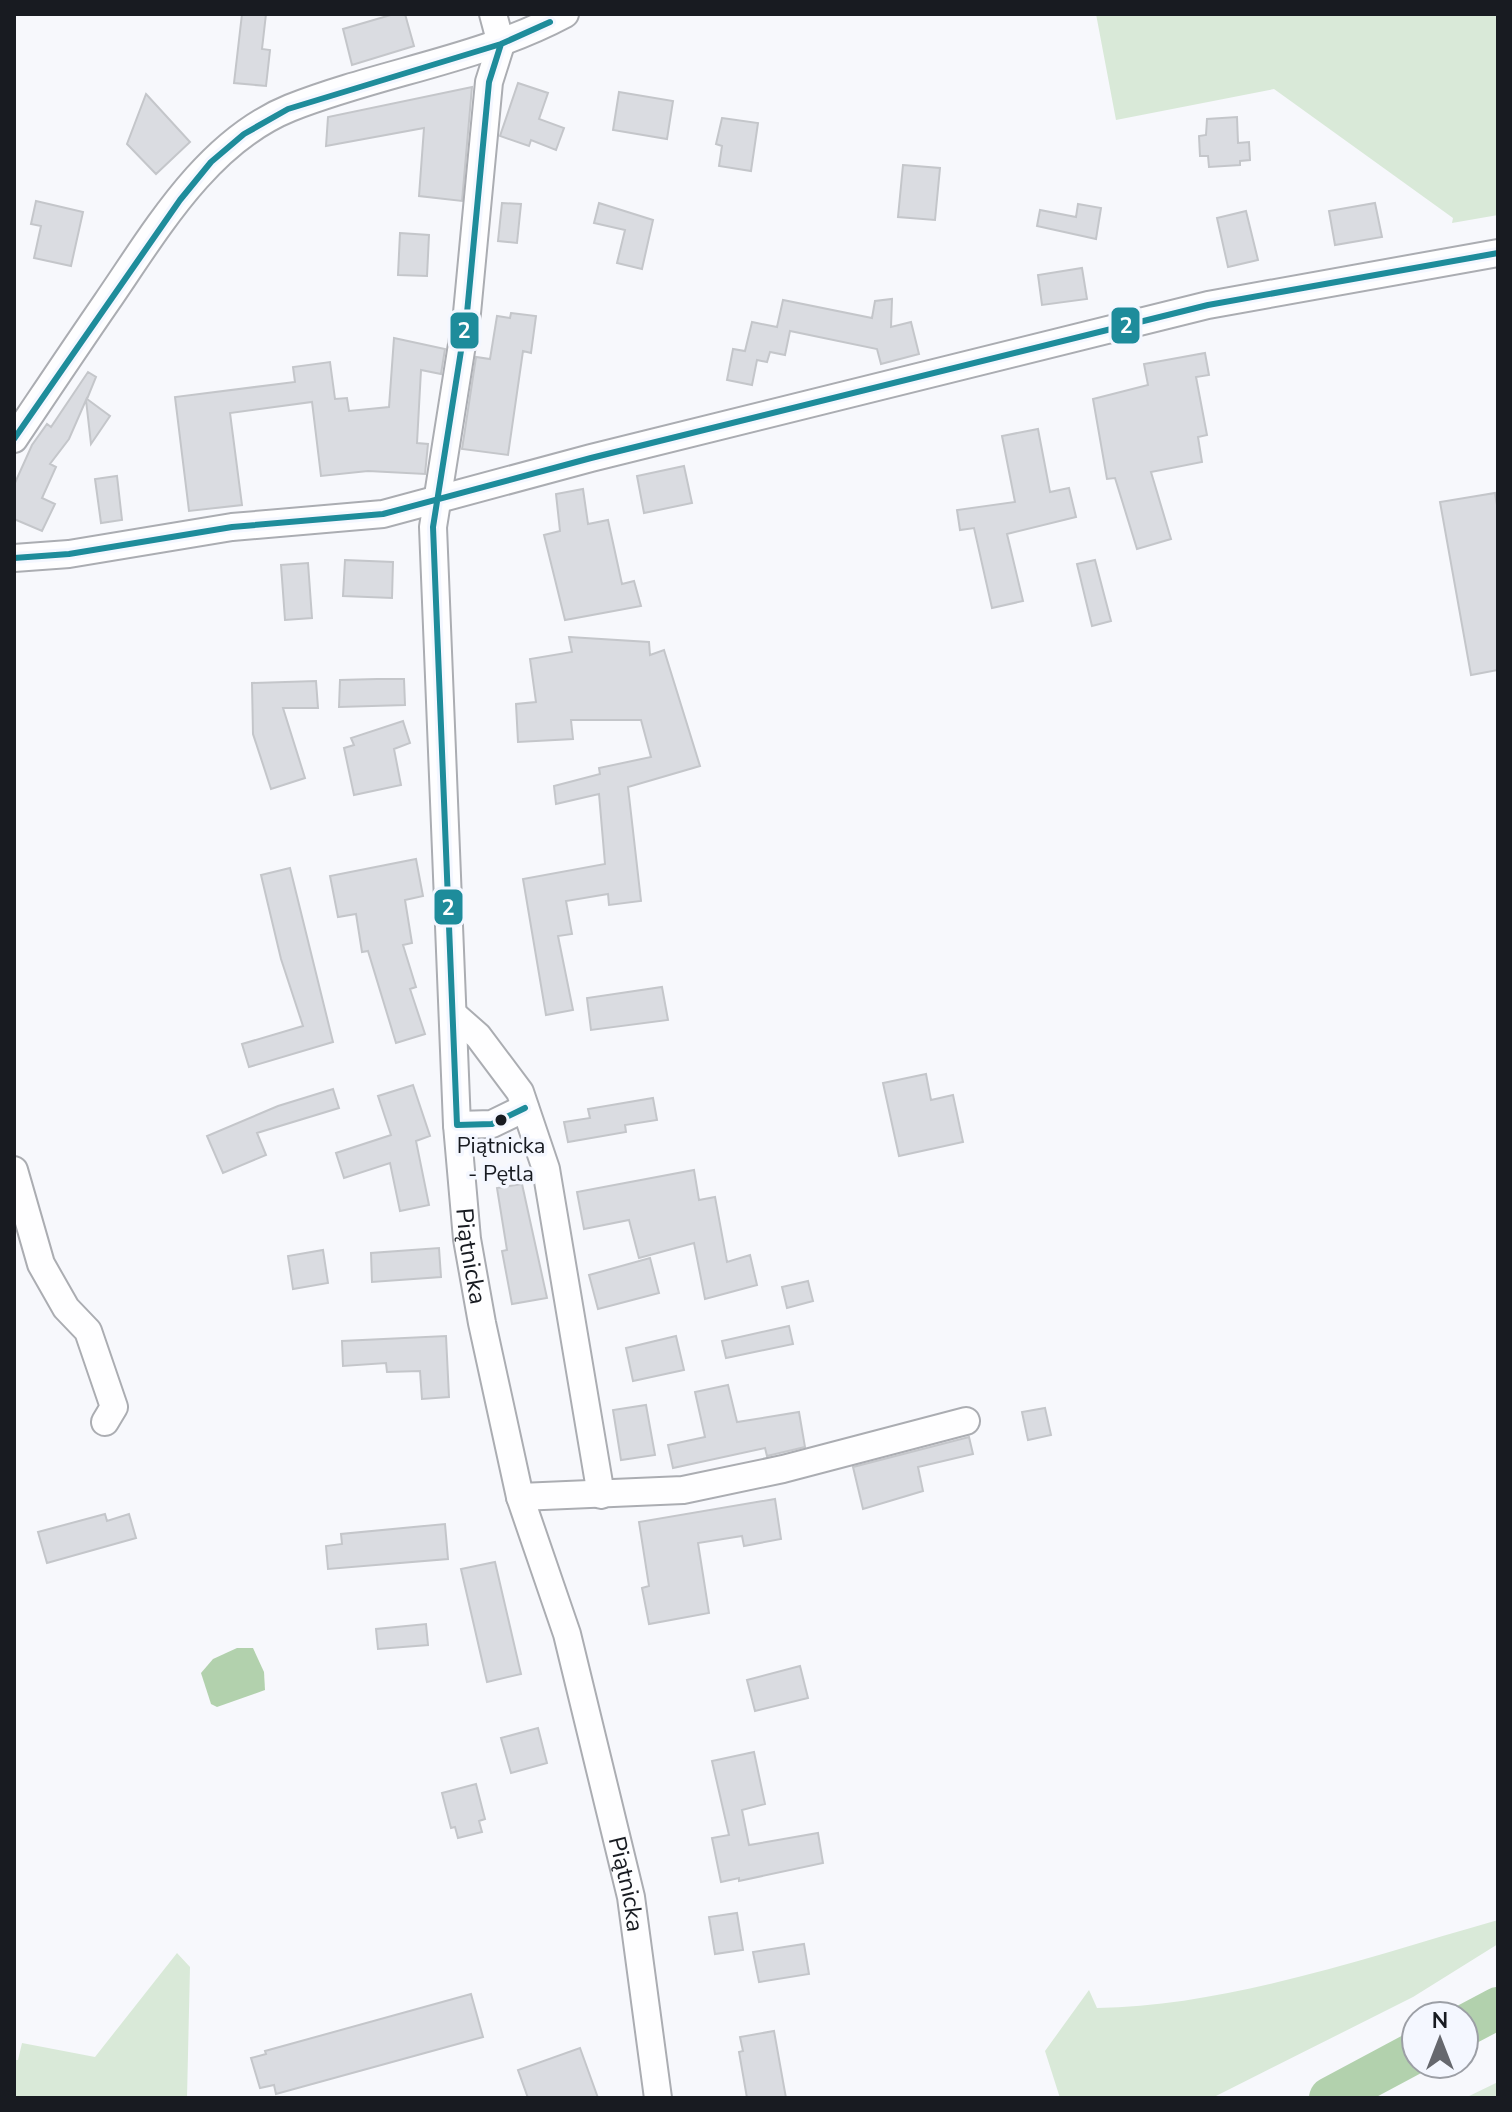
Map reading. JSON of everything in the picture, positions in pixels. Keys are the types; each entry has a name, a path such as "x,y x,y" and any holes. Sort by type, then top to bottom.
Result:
{"street":[{"path":"493,14 501,44"},
{"path":"14,439 180,200 211,162 244,134 288,109 501,44 565,14"},
{"name":"Piątnicka","path":"501,44 489,82 467,313 433,527 457,1125 467,1239 520,1497 567,1634 631,1897 658,2098"},
{"path":"14,558 69,554 232,527 383,514 437,502 591,458 1208,305 1498,253"},
{"path":"453,1014 478,1036 520,1092 546,1169 601,1495"},
{"path":"457,1125 492,1124 525,1108"},
{"path":"14,1170 41,1264 66,1308 88,1331 114,1407 105,1422"},
{"path":"520,1497 683,1490 783,1469 966,1421"}],"shaded area":[{"path":"1096,14 1498,14 1498,215 1452,223 1453,218 1274,89 1116,120"},
{"path":"237,1648 253,1648 264,1672 265,1690 217,1707 211,1704 201,1673 213,1659"},
{"path":"1498,1920 1498,1944 1413,1997 1400,2000 1400,2004 1212,2098 1060,2098 1045,2051 1089,1990 1097,2008 1147,2005 1248,1989"},
{"path":"177,1953 190,1967 187,2098 14,2098 14,2060 18,2060 22,2043 95,2057"},
{"path":"1498,2082 1498,2098 1465,2098"}],"building":[{"path":"242,14 266,14 262,49 270,50 266,86 234,83"},
{"path":"394,14 405,14 414,46 352,65 343,29"},
{"path":"518,83 548,93 539,119 564,128 556,150 531,140 529,146 500,136"},
{"path":"472,87 462,201 419,196 424,128 326,146 328,117"},
{"path":"619,92 673,101 667,139 613,130"},
{"path":"146,94 190,142 156,174 127,144"},
{"path":"1237,117 1238,143 1249,142 1250,160 1240,161 1240,165 1209,167 1208,156 1200,156 1199,136 1206,135 1207,119"},
{"path":"722,118 758,123 751,171 719,166 722,146 716,144"},
{"path":"903,165 940,168 935,220 898,217"},
{"path":"36,201 83,212 71,266 34,258 41,226 31,224"},
{"path":"502,203 521,204 517,243 498,241"},
{"path":"599,203 653,220 642,269 617,263 625,230 594,223"},
{"path":"1375,203 1382,237 1335,245 1329,211"},
{"path":"1078,204 1101,208 1096,239 1037,226 1040,210 1076,217"},
{"path":"1246,211 1258,260 1228,267 1217,218"},
{"path":"400,233 429,235 427,276 398,275"},
{"path":"1082,268 1087,299 1042,305 1038,275"},
{"path":"892,299 891,327 911,322 919,354 881,364 877,349 790,331 785,355 770,352 767,362 757,360 752,385 727,380 733,349 745,351 752,322 777,327 783,300 872,318 875,301"},
{"path":"511,313 536,316 531,353 523,351 508,455 462,449 476,357 490,359 497,316 510,318"},
{"path":"394,338 445,349 441,374 421,370 417,443 428,444 425,474 368,471 321,476 312,402 230,413 242,505 189,511 175,397 295,382 293,367 330,362 335,399 347,398 349,411 389,407"},
{"path":"1205,353 1209,375 1196,377 1207,435 1198,437 1202,462 1151,472 1171,539 1137,549 1115,478 1107,479 1093,399 1148,385 1144,364"},
{"path":"88,372 96,377 87,399 110,416 91,444 86,400 69,439 50,464 56,467 42,498 55,504 42,531 14,519 14,485 32,445 47,424 51,427"},
{"path":"1038,429 1050,492 1069,488 1076,517 1007,534 1023,601 992,608 974,528 960,530 957,510 1015,502 1002,436"},
{"path":"684,466 692,503 644,513 637,476"},
{"path":"117,476 122,520 101,523 95,479"},
{"path":"583,489 588,524 608,520 622,584 634,581 641,606 565,620 544,535 560,531 556,494"},
{"path":"1495,493 1498,511 1498,670 1471,675 1440,502"},
{"path":"345,560 393,562 392,598 343,596"},
{"path":"1095,560 1111,621 1092,626 1077,564"},
{"path":"308,563 312,618 285,620 281,565"},
{"path":"569,637 649,642 650,655 664,650 700,766 628,787 641,901 609,905 608,894 566,901 572,934 558,936 573,1010 546,1015 523,879 605,864 599,794 556,804 554,786 600,774 599,768 651,757 641,720 571,720 573,739 518,742 516,704 536,702 530,659 572,652"},
{"path":"404,679 405,705 339,707 340,680"},
{"path":"316,681 318,708 283,708 305,778 271,789 253,734 252,683"},
{"path":"403,721 410,743 394,749 401,785 354,795 344,748 354,745 351,738"},
{"path":"416,859 423,896 405,900 412,943 403,945 416,987 410,989 425,1034 396,1043 368,951 362,952 356,914 338,917 330,876"},
{"path":"290,868 333,1042 249,1067 242,1044 303,1026 281,959 261,875"},
{"path":"662,987 668,1020 591,1030 587,998"},
{"path":"926,1074 931,1100 953,1095 963,1142 899,1156 883,1083"},
{"path":"413,1085 430,1136 416,1141 429,1205 400,1211 390,1163 344,1178 336,1153 391,1135 378,1096"},
{"path":"333,1089 339,1108 257,1133 266,1155 223,1173 207,1136 278,1106"},
{"path":"653,1098 657,1120 625,1125 626,1132 568,1142 564,1122 590,1118 588,1109"},
{"path":"694,1170 699,1200 715,1197 727,1262 750,1255 757,1285 705,1299 694,1243 639,1258 629,1220 584,1229 577,1192"},
{"path":"522,1184 547,1298 512,1304 502,1251 507,1250 497,1188"},
{"path":"439,1248 441,1277 372,1282 371,1253"},
{"path":"323,1250 328,1283 293,1289 288,1256"},
{"path":"650,1258 659,1293 598,1309 589,1275"},
{"path":"808,1281 813,1301 787,1308 782,1287"},
{"path":"789,1326 793,1344 726,1358 722,1341"},
{"path":"446,1336 449,1397 422,1399 420,1371 387,1372 386,1363 343,1366 342,1341"},
{"path":"676,1336 684,1370 633,1381 626,1348"},
{"path":"728,1385 737,1422 799,1412 805,1447 767,1456 765,1448 673,1468 668,1445 705,1437 695,1392"},
{"path":"646,1405 655,1455 621,1460 613,1410"},
{"path":"1045,1408 1051,1435 1028,1440 1022,1412"},
{"path":"969,1437 973,1454 918,1467 923,1491 863,1509 853,1467"},
{"path":"775,1499 781,1539 744,1546 742,1536 698,1543 709,1613 649,1624 642,1588 649,1586 639,1522"},
{"path":"105,1514 107,1521 129,1514 136,1538 47,1563 38,1532"},
{"path":"445,1524 448,1559 328,1569 326,1546 342,1544 341,1534"},
{"path":"495,1562 521,1674 487,1682 461,1569"},
{"path":"426,1624 428,1645 378,1649 376,1629"},
{"path":"800,1666 808,1698 755,1711 747,1680"},
{"path":"538,1728 547,1763 511,1773 501,1738"},
{"path":"754,1752 765,1804 742,1810 749,1845 818,1833 823,1863 721,1882 712,1838 729,1835 712,1761"},
{"path":"476,1784 485,1819 479,1821 482,1832 458,1838 455,1827 451,1828 442,1793"},
{"path":"737,1913 743,1950 715,1954 709,1917"},
{"path":"804,1944 809,1974 759,1982 753,1952"},
{"path":"471,1994 483,2037 276,2094 274,2085 260,2088 251,2058 266,2054 265,2051"},
{"path":"774,2031 786,2098 747,2098 739,2052 743,2051 740,2037"},
{"path":"580,2048 598,2098 528,2098 518,2070"}],"waterway":[{"path":"1480,2018 1498,2008"},
{"path":"1330,2098 1400,2061"}],"transit line":[{"name":"2","path":"14,439 180,200 211,162 244,134 288,109 501,44 550,22"},
{"name":"2","path":"501,44 489,82 467,313 433,527 457,1125 492,1124 525,1108"},
{"name":"2","path":"14,558 69,554 232,527 383,514 591,458 1208,305 1498,253"}],"place":[{"name":"Piątnicka - Pętla","path":"501,1120"}]}
